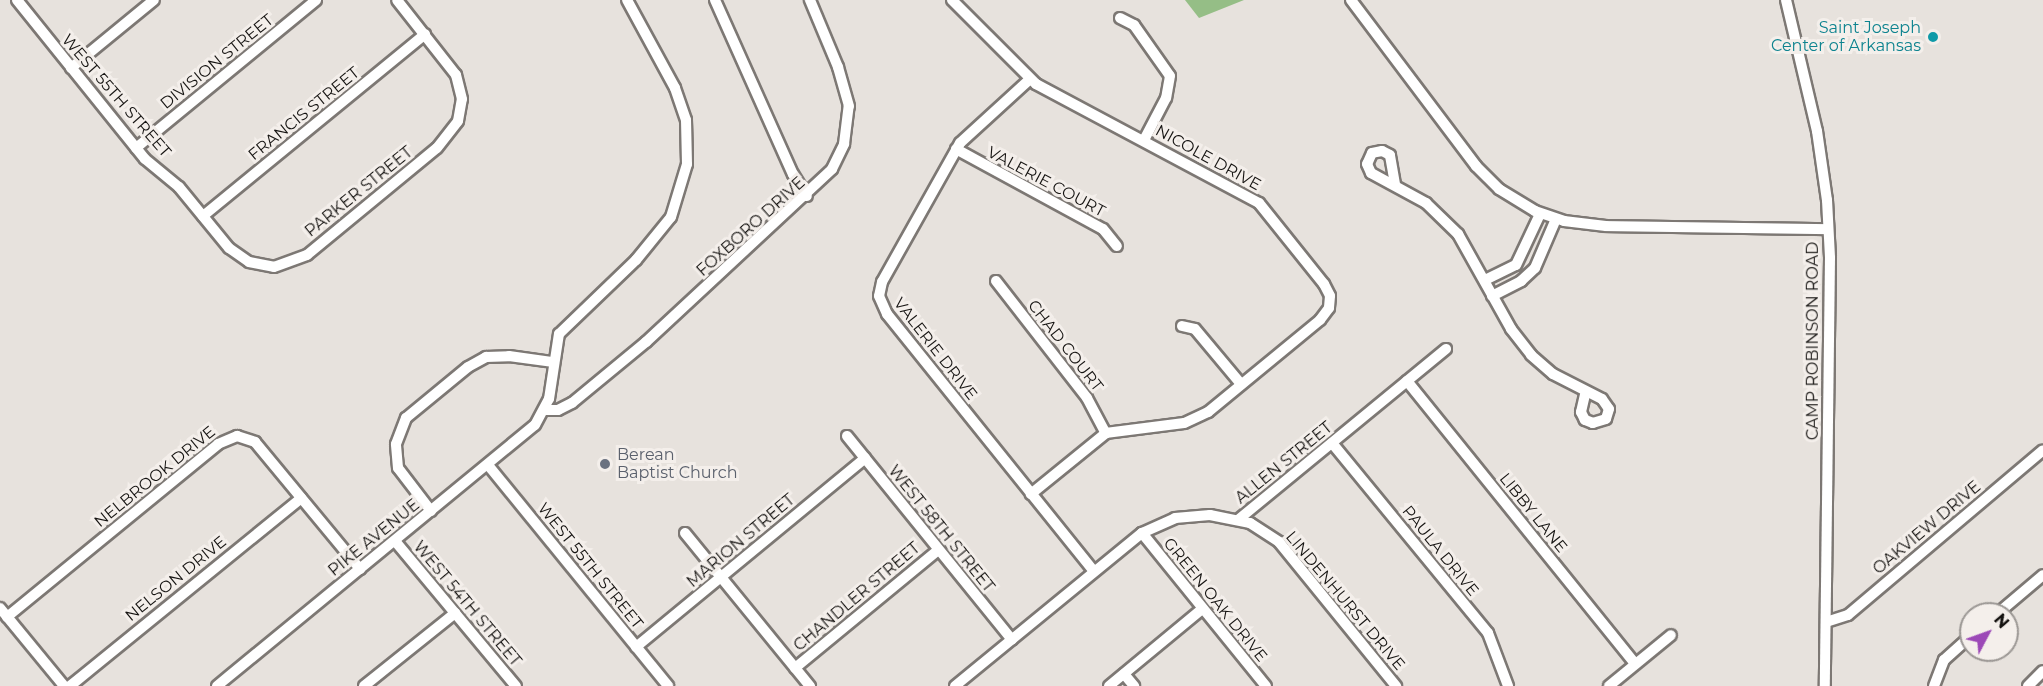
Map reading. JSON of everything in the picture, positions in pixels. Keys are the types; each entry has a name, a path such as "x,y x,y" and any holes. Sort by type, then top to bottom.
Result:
{"street":[{"name":"WEST 55TH STREET","path":"17,0 136,148 172,180 245,260"},
{"path":"71,68 154,0"},
{"name":"DIVISION STREET","path":"136,148 316,0"},
{"path":"397,0 424,34"},
{"path":"546,410 555,343 565,325 636,261 666,225 684,179 688,147 684,110 627,0"},
{"path":"716,0 794,174 807,195"},
{"name":"FOXBORO DRIVE","path":"546,410 565,407 588,390 807,195 835,164 849,117 846,90 810,0"},
{"name":"NICOLE DRIVE","path":"952,0 994,39 1029,80 1259,202 1328,290 1330,302 1320,320 1208,411 1184,423 1106,433"},
{"path":"1351,0 1476,166 1499,189 1540,214 1556,219 1606,226 1828,229"},
{"name":"CAMP ROBINSON ROAD","path":"1786,0 1817,131 1828,229 1825,686"},
{"path":"1120,18 1134,25 1170,76 1166,98 1144,140"},
{"name":"PARKER STREET","path":"245,260 264,267 282,266 307,255 449,136 458,121 462,99 456,75 424,34"},
{"name":"FRANCIS STREET","path":"203,216 424,34"},
{"name":"VALERIE DRIVE","path":"1029,80 956,149 882,282 879,299 892,321 1094,571"},
{"name":"VALERIE COURT","path":"956,149 1103,229 1117,246"},
{"path":"1395,184 1426,203 1447,222 1485,280 1492,296 1532,355 1553,375 1586,394"},
{"path":"1485,280 1512,267 1527,247 1540,214"},
{"path":"1492,296 1523,279 1541,256 1556,219"},
{"path":"1527,247 1541,256"},
{"path":"1512,267 1523,279"},
{"name":"CHAD COURT","path":"996,281 1088,398 1106,433"},
{"path":"1182,326 1198,332 1242,384"},
{"name":"ALLEN STREET","path":"955,686 1142,533 1183,516 1239,519 1446,350"},
{"path":"431,511 398,468 396,444 406,418 468,367 486,357 509,356 552,362"},
{"name":"LIBBY LANE","path":"1407,381 1635,664"},
{"name":"PIKE AVENUE","path":"217,686 528,432 546,410"},
{"path":"1031,494 1106,433"},
{"name":"NELBROOK DRIVE","path":"3,612 230,437 241,436 255,442 360,569"},
{"name":"WEST 58TH STREET","path":"847,436 1012,639"},
{"name":"PAULA DRIVE","path":"1332,443 1488,633 1508,686"},
{"name":"OAKVIEW DRIVE","path":"1826,622 1848,615 2043,450"},
{"name":"MARION STREET","path":"636,647 865,458"},
{"name":"WEST 55TH STREET","path":"488,465 668,686"},
{"name":"NELSON DRIVE","path":"70,686 301,498"},
{"name":"LINDENHURST DRIVE","path":"1239,519 1284,547 1396,686"},
{"path":"685,533 810,686"},
{"name":"GREEN OAK DRIVE","path":"1142,533 1266,686"},
{"name":"WEST 54TH STREET","path":"395,540 515,686"},
{"name":"CHANDLER STREET","path":"795,668 938,550"},
{"path":"2011,602 2043,575"},
{"path":"1109,686 1202,609"},
{"path":"3,612 64,686"},
{"path":"364,686 455,613"},
{"path":"1609,686 1671,635"},
{"path":"1934,686 1944,660 1959,647"},
{"path":"2028,686 2043,671"},
{"path":"1124,674 1134,686"}],"green space":[{"path":"1185,0 1244,0 1199,18"}],"place":[{"name":"Saint Joseph Center of Arkansas","path":"1933,37"},
{"name":"Berean Baptist Church","path":"605,464"}]}
